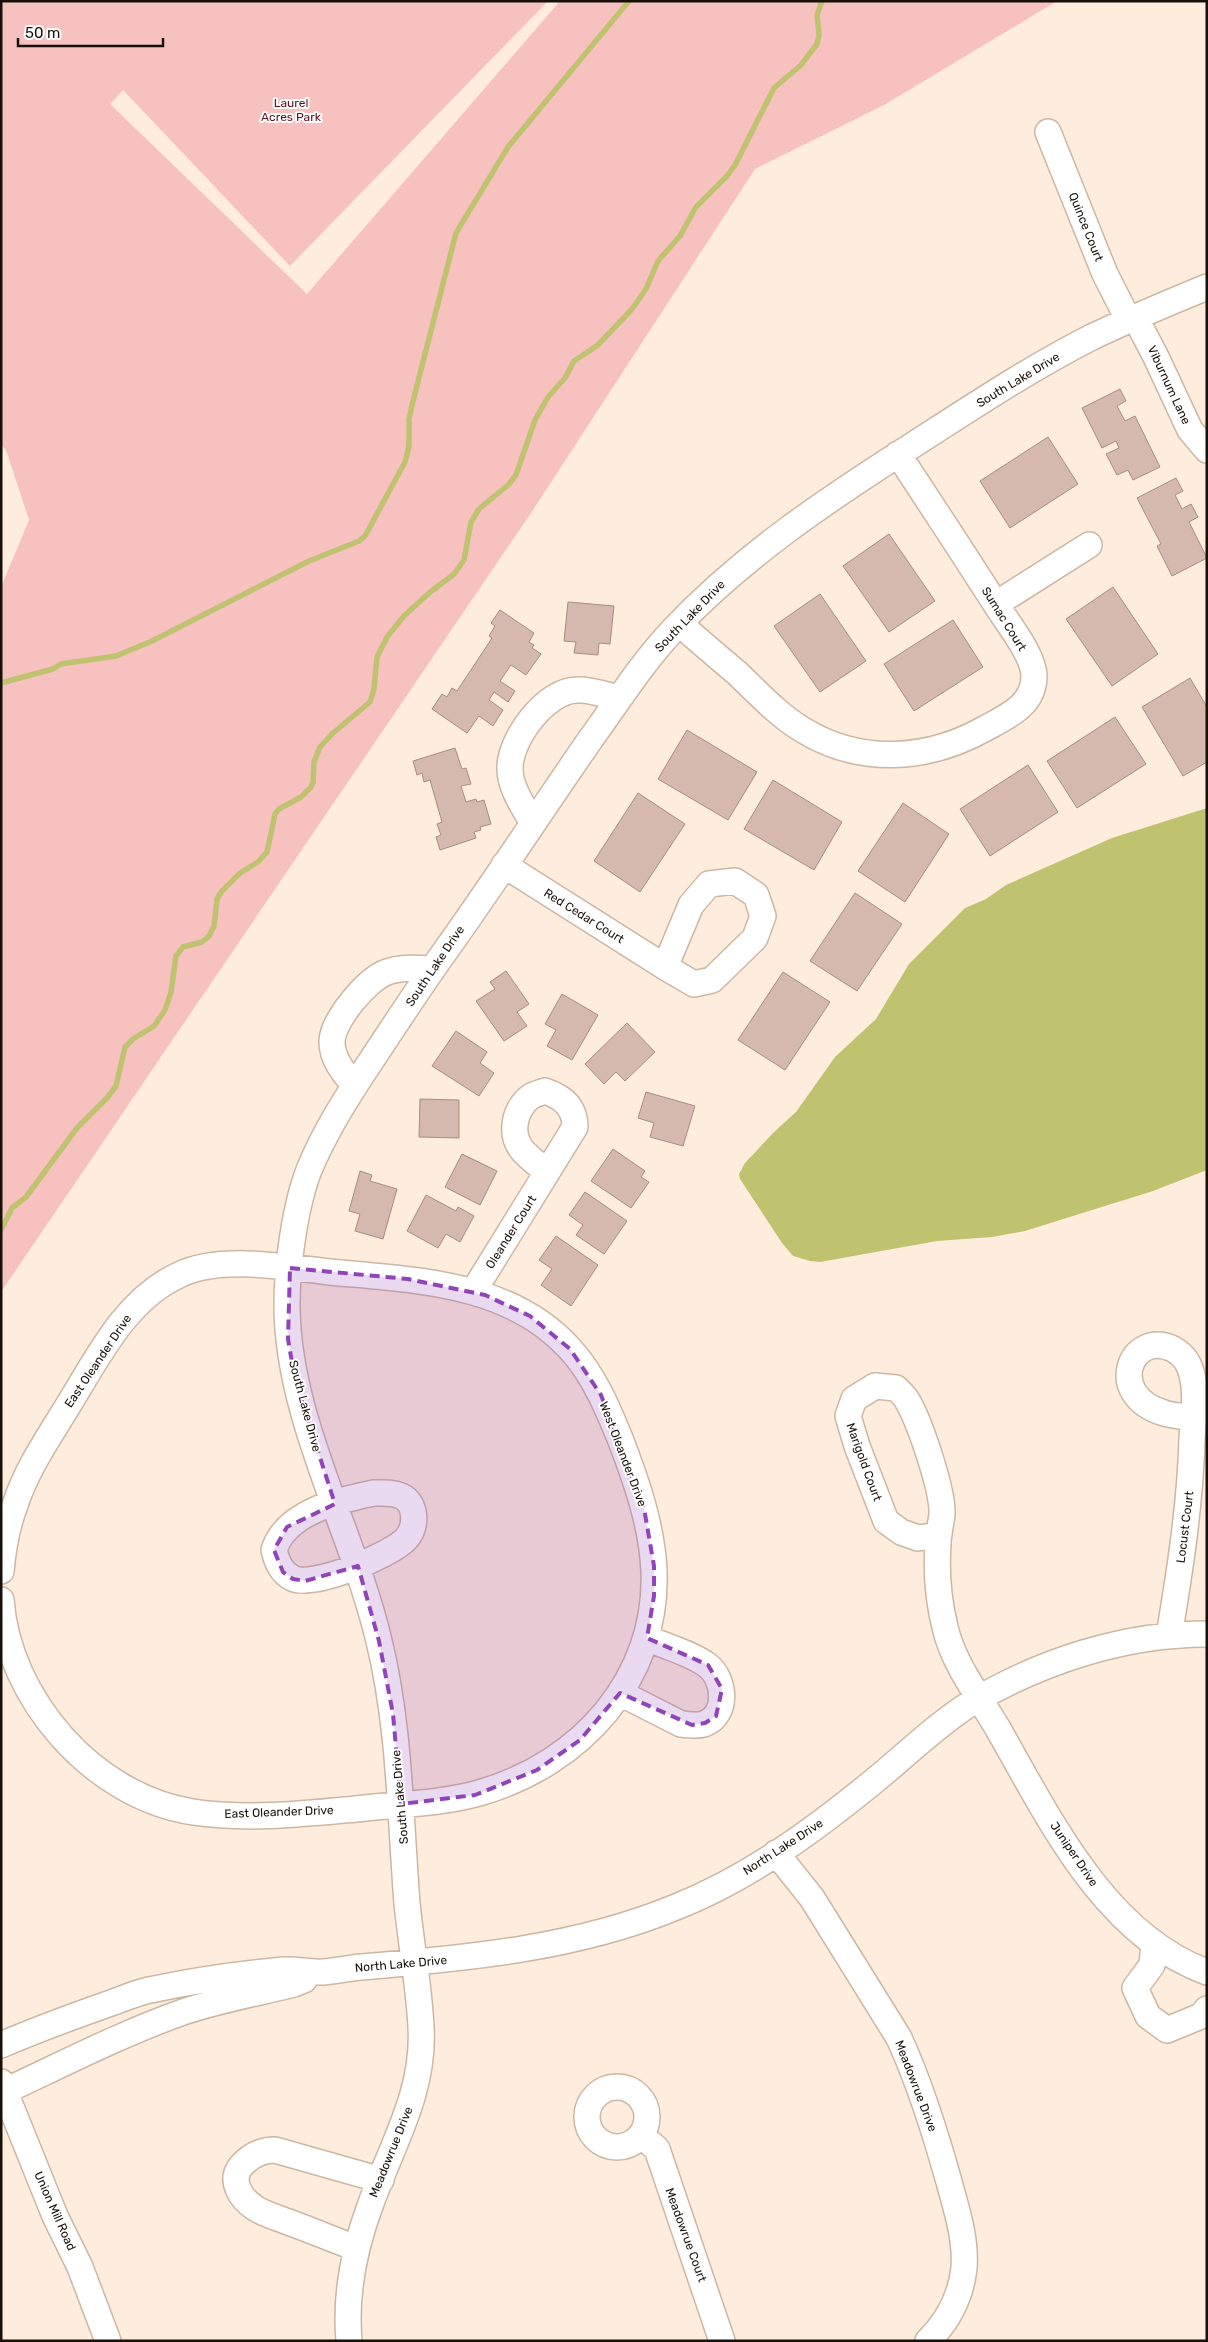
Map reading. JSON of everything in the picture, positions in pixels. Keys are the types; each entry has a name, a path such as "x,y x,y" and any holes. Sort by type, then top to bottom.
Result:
{"street":[{"name":"Quince Court","path":"1048,132 1105,274 1132,319"},
{"name":"South Lake Drive","path":"414,1963 393,1714 387,1678 379,1641 358,1566 335,1504 295,1380 288,1331 286,1297 296,1213 308,1172 325,1134 354,1085 432,969 619,698 680,624 733,572 766,545 836,494 1056,358 1092,337 1207,287"},
{"name":"Viburnum Lane","path":"1132,319 1156,357 1190,430 1207,450"},
{"name":"Sumac Court","path":"680,624 767,702 801,729 840,748 860,753 901,755 942,747 979,732 1025,703 1032,689 1034,675 1030,661 996,604 898,454"},
{"path":"996,604 1090,545"},
{"path":"532,822 514,788 510,770 512,752 520,735 544,705 560,694 577,690 619,698"},
{"name":"Red Cedar Court","path":"504,865 665,967"},
{"path":"354,1085 343,1072 334,1055 332,1041 346,1010 371,981 386,972 402,969 432,969"},
{"name":"Oleander Court","path":"473,1292 547,1172"},
{"name":"East Oleander Drive","path":"1,1571 7,1532 15,1505 38,1453 113,1334 145,1296 183,1272 204,1267 245,1265 290,1268"},
{"name":"West Oleander Drive","path":"290,1268 408,1279 473,1292 508,1304 551,1331 570,1349 587,1371 601,1395 634,1479 651,1538 654,1596 651,1624 647,1638 632,1676 598,1721 580,1740 537,1770 515,1781 475,1795 401,1804"},
{"name":"Marigold Court","path":"939,1535 918,1538 901,1532 886,1521 857,1446 848,1416 854,1399 875,1386 896,1388 908,1401 935,1472 942,1512 939,1535 938,1580 945,1628 960,1666 980,1699"},
{"name":"Locust Court","path":"1169,1636 1189,1507 1194,1418"},
{"path":"388,1493 402,1496 410,1503 414,1516 412,1528 406,1539 358,1566 305,1581 293,1579 283,1572 277,1562 274,1550 278,1537 287,1527 313,1512 363,1496 388,1493"},
{"name":"East Oleander Drive","path":"1,1600 8,1636 16,1660 39,1707 70,1746 90,1764 136,1793 188,1811 243,1816 298,1814 401,1804"},
{"name":"North Lake Drive","path":"1,2045 51,2023 150,1989 289,1970 320,1972 414,1963 519,1950 600,1934 678,1906 750,1869 776,1853 818,1826 941,1725 1005,1684 1076,1656 1112,1646 1169,1636 1207,1634"},
{"path":"620,1693 681,1724 705,1724 716,1716 722,1702 722,1689 717,1676 708,1665 647,1638"},
{"name":"Juniper Drive","path":"980,1699 1056,1828 1089,1879 1108,1903 1154,1944 1178,1959 1207,1972"},
{"name":"Meadowrue Drive","path":"776,1853 812,1898 899,2038 909,2060 944,2165 963,2242 964,2267 959,2291 950,2314 928,2341"},
{"path":"1154,1944 1152,1965 1135,1988 1148,2016 1167,2030 1201,2016 1207,2008"},
{"name":"Meadowrue Drive","path":"349,2341 349,2302 356,2248 370,2203 402,2130 418,2078 421,2027 414,1963"},
{"name":"North Lake Drive","path":"2,2089 182,2012 219,2001 294,1984 320,1972"},
{"name":"Union Mill Road","path":"2,2089 108,2341"},
{"name":"Meadowrue Court","path":"641,2135 657,2149 722,2341"},
{"path":"356,2248 254,2208 241,2195 236,2186 236,2177 240,2168 255,2154 265,2150 275,2150 381,2180"}],"highlighted area":[{"path":"290,1268 408,1279 485,1295 530,1316 570,1349 601,1395 644,1508 654,1566 654,1596 647,1638 708,1665 722,1689 716,1716 705,1723 692,1725 620,1693 580,1740 537,1770 475,1795 401,1804 393,1714 379,1641 358,1566 305,1581 293,1579 283,1572 274,1550 287,1527 335,1504 295,1380 288,1339"}],"green space":[{"name":"Laurel Acres Park","path":"1,1 548,1 290,266 123,90 110,104 307,294 560,1 1057,1 884,105 755,169 533,510 1,1292 1,587 29,520 6,450 1,445"}],"shaded area":[{"path":"1207,808 1207,1170 1153,1191 1025,1231 992,1237 937,1241 820,1262 793,1256 782,1243 740,1179 739,1174 745,1163 796,1112 835,1057 876,1019 909,964 965,908 986,899 1006,885 1112,838"}],"building":[{"path":"1120,389 1126,401 1117,406 1125,421 1135,416 1160,467 1133,480 1128,470 1117,475 1106,454 1119,448 1116,441 1102,448 1082,408"},
{"path":"1048,437 1078,484 1010,528 980,481"},
{"path":"1176,478 1183,491 1175,495 1182,509 1191,504 1198,517 1189,522 1207,558 1172,576 1157,546 1161,544 1137,498"},
{"path":"889,534 935,601 889,632 843,566"},
{"path":"1113,587 1158,654 1112,686 1066,619"},
{"path":"820,594 866,661 820,692 774,626"},
{"path":"568,602 614,606 610,644 599,643 598,655 574,653 576,642 564,641"},
{"path":"500,610 534,633 529,642 534,645 532,648 541,654 526,675 511,665 500,681 515,691 508,702 494,692 489,700 503,710 493,726 479,716 467,733 432,709 442,694 447,697 452,688 457,691 492,638 489,636 495,626 491,623"},
{"path":"953,620 983,667 914,711 884,664"},
{"path":"1190,678 1207,707 1207,762 1183,776 1142,707"},
{"path":"1115,717 1146,764 1077,808 1047,761"},
{"path":"687,730 757,772 728,820 658,779"},
{"path":"455,748 462,769 466,768 471,784 461,786 466,802 476,799 477,802 484,800 491,824 480,827 481,830 474,832 476,838 440,850 436,837 441,835 437,824 442,822 430,780 424,782 422,773 417,775 413,761"},
{"path":"1028,765 1058,812 990,856 960,809"},
{"path":"773,780 842,822 814,870 744,829"},
{"path":"638,793 685,824 640,892 594,861"},
{"path":"903,803 949,834 905,902 858,871"},
{"path":"855,893 902,924 857,991 810,961"},
{"path":"506,971 529,1004 517,1012 527,1026 504,1041 476,1001 495,989 490,982"},
{"path":"783,972 830,1002 785,1070 738,1040"},
{"path":"562,994 598,1015 572,1060 547,1046 556,1030 545,1024"},
{"path":"627,1023 655,1052 625,1081 616,1072 604,1084 585,1064"},
{"path":"456,1031 487,1052 480,1063 494,1073 479,1096 432,1066"},
{"path":"646,1092 695,1106 683,1146 650,1137 654,1123 638,1118"},
{"path":"420,1099 459,1100 459,1138 419,1137"},
{"path":"613,1149 645,1171 641,1177 649,1182 631,1208 591,1181"},
{"path":"462,1154 497,1171 480,1205 445,1187"},
{"path":"360,1171 372,1175 370,1181 397,1189 383,1239 355,1231 360,1214 349,1211"},
{"path":"585,1192 627,1221 604,1254 576,1235 583,1225 569,1215"},
{"path":"426,1195 456,1211 458,1207 474,1216 460,1242 446,1234 438,1248 407,1231"},
{"path":"556,1236 598,1265 571,1306 541,1285 552,1269 539,1260"}],"waterway":[{"path":"1,683 53,669 61,664 116,656 152,641 309,561 359,541 365,536 405,462 409,446 409,419 413,401 456,233 508,147 629,1"},
{"path":"1,1230 12,1208 26,1197 77,1128 107,1098 116,1086 125,1047 133,1039 154,1026 165,1010 171,992 176,956 183,947 202,942 209,936 214,926 217,899 222,891 240,873 258,862 267,852 275,814 279,809 301,797 311,787 314,762 320,747 333,733 370,702 374,689 377,657 387,637 404,616 429,593 454,574 464,560 471,522 479,509 509,484 516,475 535,420 548,397 565,378 574,361 598,345 632,309 646,289 658,261 680,236 696,207 727,176 735,165 774,88 801,65 817,44 819,35 817,15 822,1"}]}
